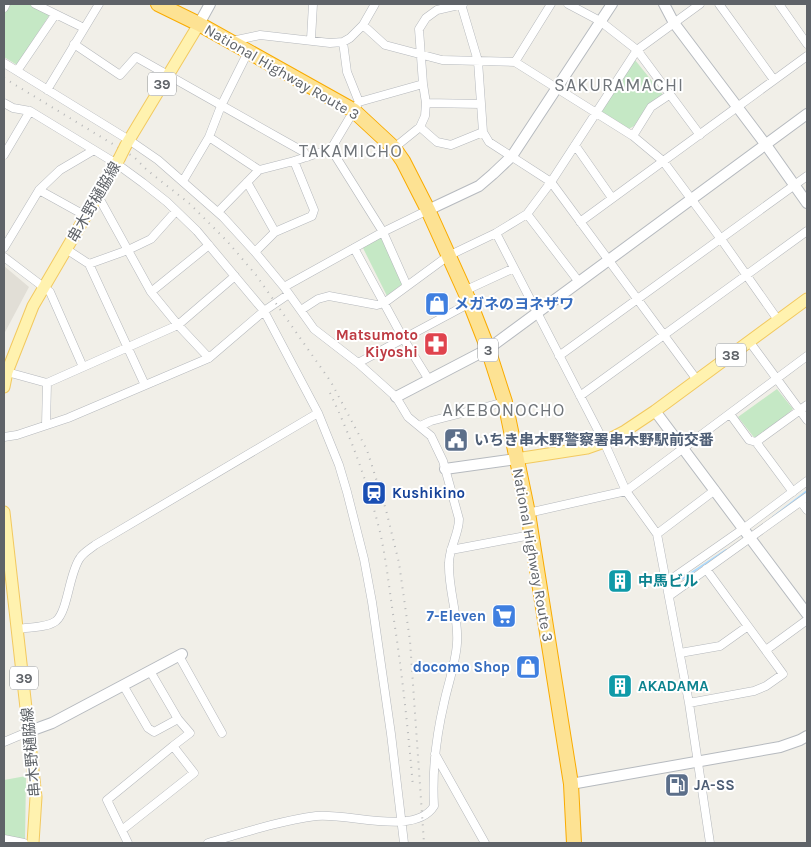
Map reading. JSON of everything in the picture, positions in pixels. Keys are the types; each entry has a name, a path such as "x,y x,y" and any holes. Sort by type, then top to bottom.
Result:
{"highway":[{"name":"National Highway Route 3","path":"158,4 356,106 403,160 428,210 488,349 505,402 528,513 571,784 574,843"}],"main road":[{"name":"串木野樋脇線","path":"4,387 7,372 33,306 198,24"},
{"name":"38","path":"516,459 562,453 604,442 655,411 807,299"},
{"name":"串木野樋脇線","path":"4,512 36,797 33,843"}],"street":[{"path":"4,8 6,4"},
{"path":"35,4 84,28"},
{"path":"47,90 99,4"},
{"path":"198,24 210,4"},
{"path":"310,39 313,4"},
{"path":"230,42 260,35 343,42 363,25 375,4"},
{"path":"394,148 420,128 425,116 426,103 419,29 426,18 437,10 462,4 478,61 483,132 490,142 551,182 697,380"},
{"path":"515,62 551,4"},
{"path":"568,4 600,21 637,50 700,135"},
{"path":"4,437 17,435 68,418 209,358 286,291 383,232 479,186 512,156 612,4"},
{"path":"664,4 674,23 807,203"},
{"path":"301,310 318,299 329,296 378,305 384,303 448,256 496,233 527,214 551,182 637,50 700,4"},
{"path":"719,4 774,80"},
{"path":"779,4 807,44"},
{"path":"17,71 55,15"},
{"path":"363,25 385,45 442,60 515,62 633,136 663,161 778,320"},
{"path":"343,42 347,72 356,106"},
{"path":"74,44 120,75 136,57 304,152 307,157"},
{"path":"182,182 209,137 220,106 248,52"},
{"path":"580,222 807,56"},
{"path":"4,63 158,160 218,212 255,252 314,329 358,363 396,397 408,417 432,436 443,461 459,519 459,528 451,550 449,572 455,606 457,644 434,753 434,806 422,816 394,823 324,815 266,826 208,843"},
{"path":"218,212 258,170 294,161 331,148 356,106 423,84"},
{"path":"633,136 651,107 669,94"},
{"path":"426,103 481,104"},
{"path":"4,104 12,108 30,111 94,150 118,161 176,211 209,245 264,310 318,413 339,465 364,559 372,602 402,821 402,842"},
{"path":"4,155 30,111"},
{"path":"396,397 488,349 807,114"},
{"path":"420,128 437,142 451,145 483,132"},
{"path":"209,137 258,170"},
{"path":"575,145 612,198"},
{"path":"331,148 383,232 407,286"},
{"path":"4,248 39,190 60,170 94,150"},
{"path":"255,252 275,232 312,216 314,210 294,161"},
{"path":"559,356 807,176"},
{"path":"247,182 275,232"},
{"path":"39,190 86,216"},
{"path":"98,196 151,292 178,325 209,358"},
{"path":"89,264 128,250 151,239 176,211"},
{"path":"527,214 579,282"},
{"path":"580,396 807,231"},
{"path":"496,233 604,442 626,491 658,534 689,703 710,843"},
{"path":"151,292 209,245"},
{"path":"354,248 403,338 429,380"},
{"path":"66,250 89,264 145,385"},
{"path":"4,257 50,292 83,367"},
{"path":"358,363 403,338 514,268"},
{"path":"7,372 47,383 178,325 235,276"},
{"path":"749,341 777,379 804,408 807,420"},
{"path":"528,513 626,491 807,356"},
{"path":"46,425 47,383"},
{"path":"420,426 430,421 505,402"},
{"path":"756,442 804,408"},
{"path":"655,411 807,614"},
{"path":"18,629 47,625 56,621 62,614 72,577 80,558 95,545 318,413"},
{"path":"730,414 749,440 756,442 793,492"},
{"path":"445,470 516,459"},
{"path":"667,582 807,481"},
{"path":"658,534 715,490"},
{"path":"669,596 751,539 804,499 807,510"},
{"path":"451,550 530,535"},
{"path":"689,703 754,691 766,686 783,674 706,569"},
{"path":"766,650 807,620"},
{"path":"680,653 720,646 748,626"},
{"path":"4,742 52,723 180,655 222,733"},
{"path":"128,843 107,800 190,732 178,719 150,671"},
{"path":"123,685 148,728 152,731 154,732 178,719"},
{"path":"571,784 697,760 780,747 807,736"},
{"path":"122,830 194,773 173,746"},
{"path":"434,753 485,843"},
{"path":"4,839 24,843"}],"shaded area":[{"path":"4,266 29,287 4,334"}],"green space":[{"path":"9,4 29,4 50,14 17,65 4,57 4,14"},
{"path":"635,60 664,96 646,108 634,126 625,131 601,114 601,110"},
{"path":"378,234 388,241 406,281 387,296 361,244"},
{"path":"777,389 793,409 756,440 738,417"},
{"path":"26,776 25,842 4,843 4,780"}],"waterway":[{"path":"773,517 807,491"},
{"path":"682,579 726,550"}],"railway":[{"path":"4,78 134,157 147,170 190,204 227,241 256,275 331,382 367,450 386,510 399,563 410,641 424,843"},
{"path":"330,393 358,461 380,532 399,657 413,787"}],"place":[{"name":"メガネのヨネザワ","path":"437,304"},
{"name":"Matsumoto Kiyoshi","path":"436,344"},
{"name":"いちき串木野警察署串木野駅前交番","path":"456,440"},
{"name":"Kushikino","path":"374,493"},
{"name":"中馬ビル","path":"620,581"},
{"name":"7-Eleven","path":"504,616"},
{"name":"docomo Shop","path":"528,667"},
{"name":"AKADAMA","path":"620,686"},
{"name":"JA-SS","path":"677,785"}],"district":[{"name":"SAKURAMACHI","path":"619,85"},
{"name":"TAKAMICHO","path":"351,151"},
{"name":"AKEBONOCHO","path":"504,410"}]}
